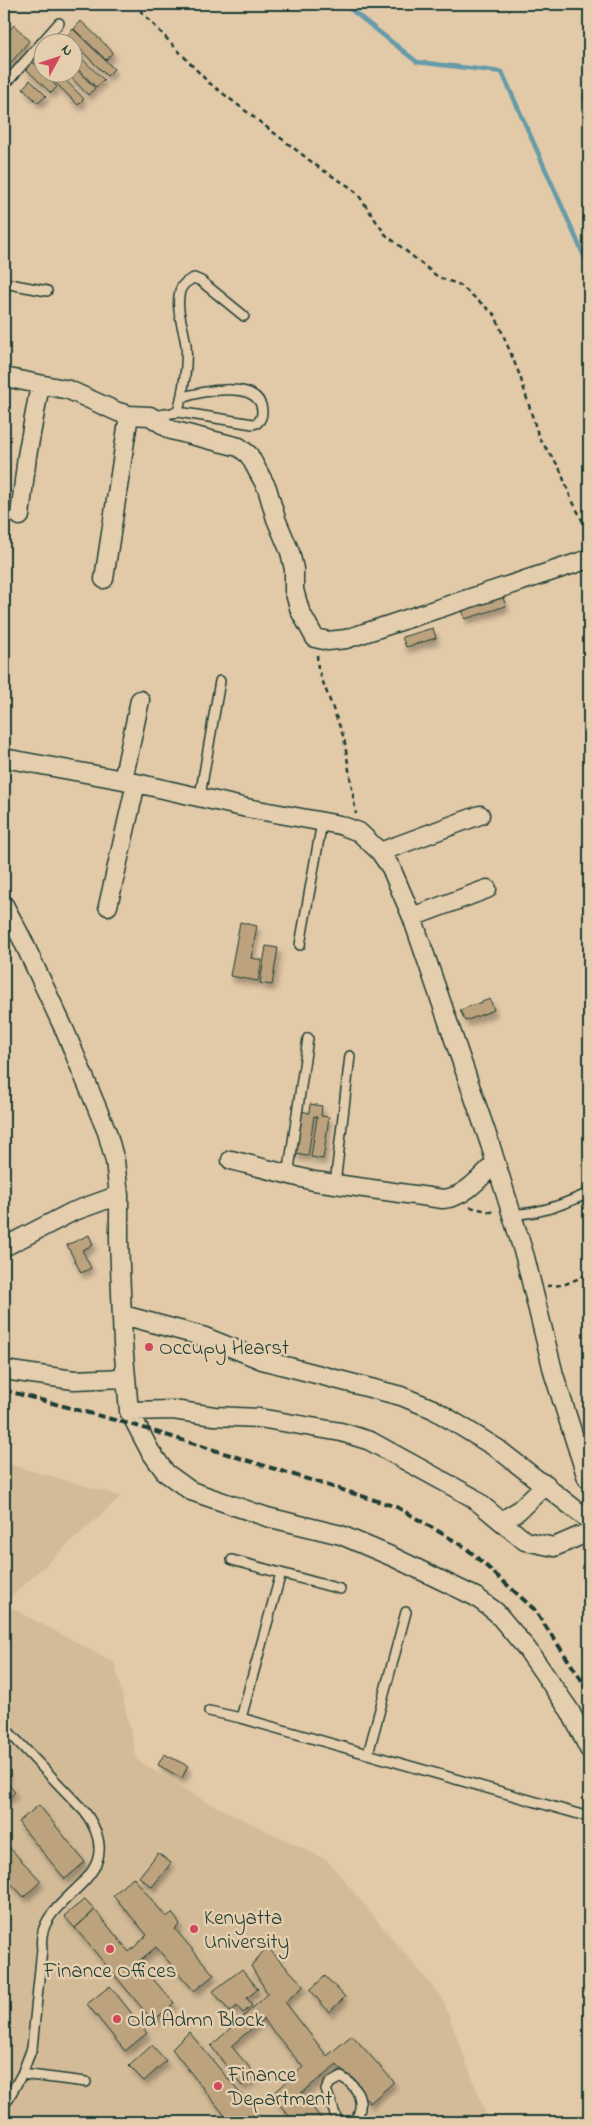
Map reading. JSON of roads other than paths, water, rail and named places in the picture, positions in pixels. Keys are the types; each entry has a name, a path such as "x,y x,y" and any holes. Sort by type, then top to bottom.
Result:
{"street":[{"path":"4,377 69,390 129,415 150,416 171,430 233,445 249,455 267,488 276,519 290,552 294,569 294,590 300,611 315,638 328,641 346,639 589,559"},
{"path":"20,516 27,456 40,385"},
{"path":"104,579 129,415"},
{"path":"108,906 129,782 140,700"},
{"path":"4,758 322,822 359,832 380,852 391,868 412,917 495,1163 533,1288 554,1375 587,1478"},
{"path":"380,852 480,815"},
{"path":"412,917 487,889"},
{"path":"4,906 26,948 64,1031 107,1132 115,1161 119,1195 119,1240 129,1411 150,1451 166,1474 191,1491 267,1517 341,1535 393,1557 476,1597 496,1612 528,1649 570,1711 589,1750"},
{"path":"230,1160 288,1176 443,1199 453,1198 474,1184 495,1163"},
{"path":"4,1247 72,1212 119,1195"},
{"path":"123,1315 205,1337 262,1360 410,1400 450,1418 546,1484 589,1520"},
{"path":"4,1370 74,1380 126,1378"},
{"path":"129,1411 173,1410 214,1416 259,1418 341,1432 370,1441 430,1473 472,1498 525,1541 554,1547 589,1532"},
{"path":"502,1521 518,1511 546,1484"}],"lane":[{"path":"4,82 8,80 59,23"},
{"path":"178,412 186,346 178,308 182,285 194,278 200,281 244,316"},
{"path":"4,283 47,291"},
{"path":"150,416 178,412 253,424 257,423 262,416 258,400 247,393 218,390 201,392 181,398"},
{"path":"200,796 220,681"},
{"path":"300,945 322,822"},
{"path":"288,1176 308,1038"},
{"path":"335,1184 350,1056"},
{"path":"510,1214 523,1215 543,1211 589,1193"},
{"path":"232,1560 340,1588"},
{"path":"241,1718 281,1573"},
{"path":"368,1754 406,1612"},
{"path":"209,1711 241,1718 589,1817"},
{"path":"4,1726 85,1812 94,1824 98,1837 98,1856 91,1876 61,1902 46,1923 41,1940 42,1949 32,2048 22,2074 4,2106"},
{"path":"22,2074 86,2082"},
{"path":"338,2122 326,2090 330,2083 341,2077 351,2083 360,2100 360,2114 354,2122"}],"waterway":[{"path":"344,4 417,62 502,72 589,267"}],"railway":[{"path":"4,1390 137,1426 397,1507 465,1547 534,1609 589,1691"}],"place":[{"name":"Occupy Hearst","path":"149,1347"},
{"name":"Kenyatta University","path":"194,1929"},
{"name":"Finance Offices","path":"110,1949"},
{"name":"Old Admn Block","path":"117,2019"},
{"name":"Finance Department","path":"218,2086"}]}
